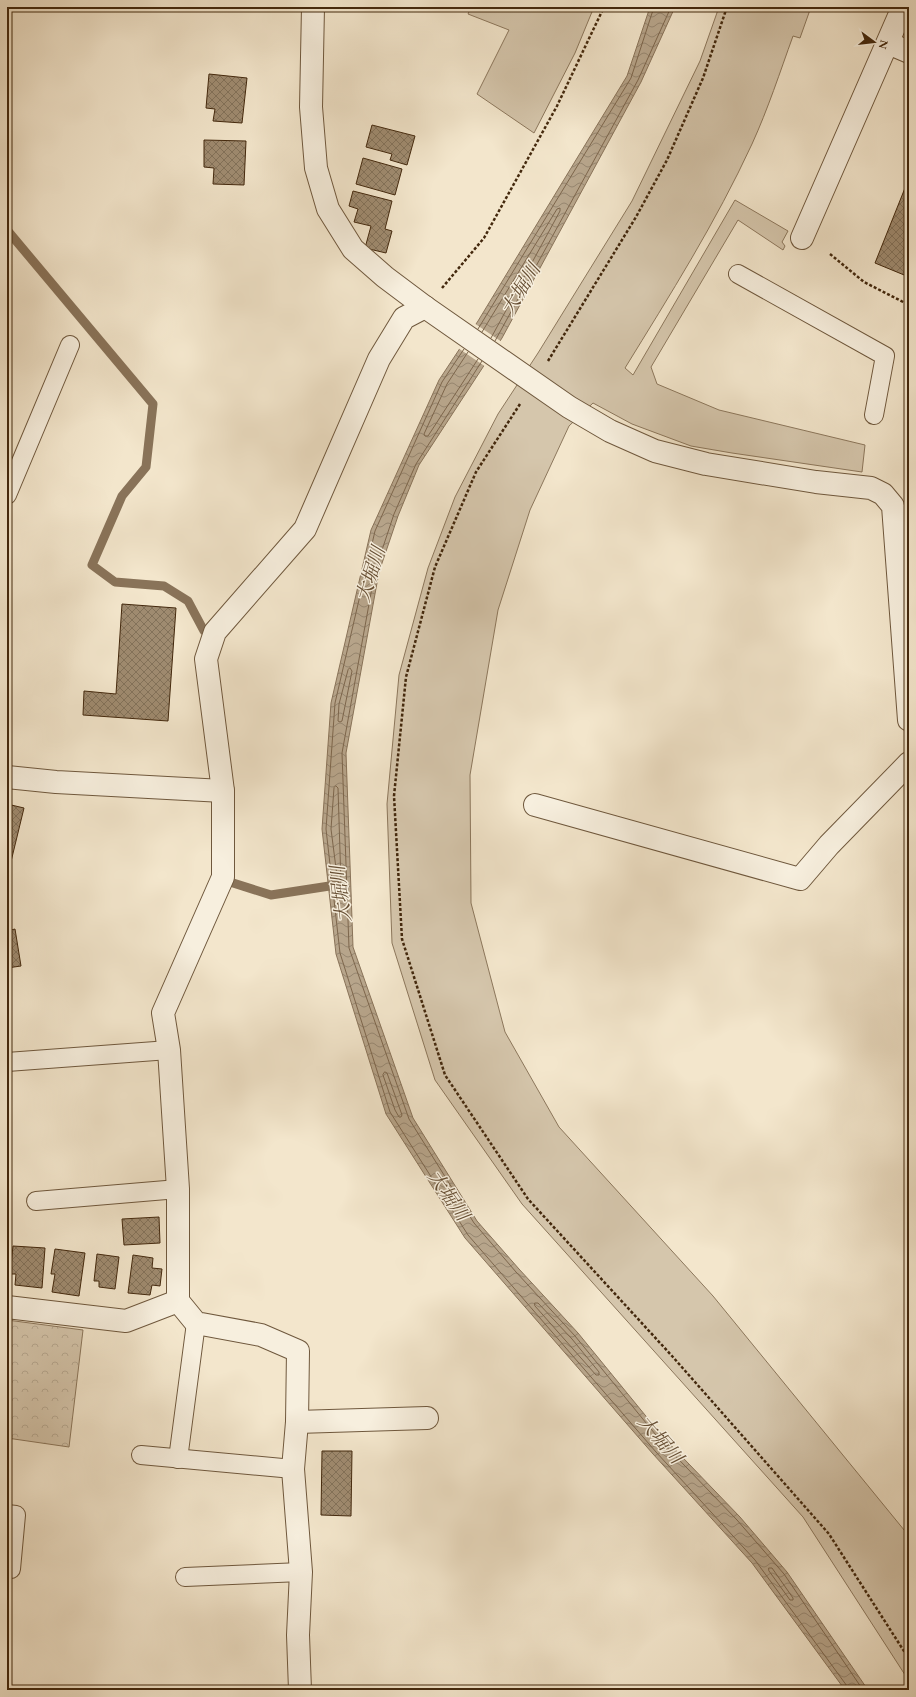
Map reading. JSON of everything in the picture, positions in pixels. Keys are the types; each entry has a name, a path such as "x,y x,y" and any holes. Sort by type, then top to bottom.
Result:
{"street":[{"path":"313,7 311,107 316,168 328,209 353,249 385,278 527,378 610,431 655,451 706,464 816,482 871,488 883,494 892,506 909,720"},
{"path":"802,238 903,7"},
{"path":"888,43 909,52"},
{"path":"300,1690 298,1635 301,1572 293,1469 297,1422 298,1350 261,1335 196,1323 178,1301 178,1189 170,1050 163,1013 223,877 224,791 206,660 214,632 305,529 379,359 404,318 434,313"},
{"path":"535,805 800,879 829,845 909,763"},
{"path":"7,777 64,782 224,791"},
{"path":"7,1307 126,1322 178,1301"},
{"path":"297,1422 427,1418"}],"lane":[{"path":"738,274 885,356 874,415"},
{"path":"7,495 70,345"},
{"path":"7,1062 170,1050"},
{"path":"36,1201 178,1189"},
{"path":"178,1459 196,1323"},
{"path":"141,1455 293,1469"},
{"path":"7,1514 16,1515 11,1569"},
{"path":"185,1577 301,1572"}],"path":[{"path":"434,313 484,238 556,106 604,7"},
{"path":"727,7 703,78 667,160 636,217 527,378 476,472 435,567 406,677 394,796 402,939 444,1075 528,1199 672,1356 829,1534 909,1659"},
{"path":"830,254 864,282 909,305"}],"green space":[{"path":"471,7 594,7 575,53 534,133 477,94 509,30 468,14"},
{"path":"719,7 811,7 800,38 793,36 774,90 752,144 738,173 692,258 625,368 633,375 735,200 788,231 782,242 785,246 783,250 738,220 651,367 657,384 719,410 865,445 862,472 691,446 632,424 593,403 569,426 530,510 498,610 470,775 471,903 505,1032 559,1127 713,1296 909,1536 909,1681 803,1517 522,1204 435,1080 392,943 387,804 399,675 428,568 455,497 498,414 538,353 632,201 700,61"},
{"path":"7,1320 83,1330 69,1447 7,1438"}],"water":[{"name":"大堀川","path":"650,7 675,7 641,82 502,338 419,465 398,516 379,572 346,753 353,947 413,1118 477,1221 578,1333 663,1437 740,1517 787,1572 868,1690 845,1690 752,1563 653,1454 465,1238 386,1114 336,954 322,829 331,703 371,530 439,380 478,321 627,76"}],"pier":[{"path":"474,323 502,342 486,367 458,348"}],"building":[{"path":"209,74 247,78 242,123 213,121 215,109 206,108"},
{"path":"372,125 415,136 407,165 390,160 392,154 366,147"},
{"path":"204,140 246,141 244,185 213,184 214,168 204,167"},
{"path":"363,158 402,169 395,195 356,184"},
{"path":"909,178 909,277 875,263"},
{"path":"353,191 392,201 385,229 392,231 386,253 365,248 371,226 354,222 358,209 349,206"},
{"path":"122,604 176,608 168,721 83,715 84,691 116,694"},
{"path":"7,804 24,808 7,878"},
{"path":"15,929 21,966 7,968 7,931"},
{"path":"159,1217 160,1243 124,1245 122,1219"},
{"path":"13,1246 45,1248 42,1288 15,1285 16,1274 10,1274"},
{"path":"55,1249 85,1253 79,1296 52,1292 55,1274 51,1274"},
{"path":"97,1254 119,1257 115,1289 99,1287 99,1281 94,1281"},
{"path":"133,1255 153,1258 152,1268 162,1269 160,1286 152,1285 150,1295 128,1293"},
{"path":"322,1451 352,1451 351,1516 321,1515"}],"waterway":[{"path":"7,230 153,404 146,467 122,496 92,565 115,582 164,586 188,601 204,631"},
{"name":"大堀川","path":"230,872 230,882 271,895 336,885"}]}
